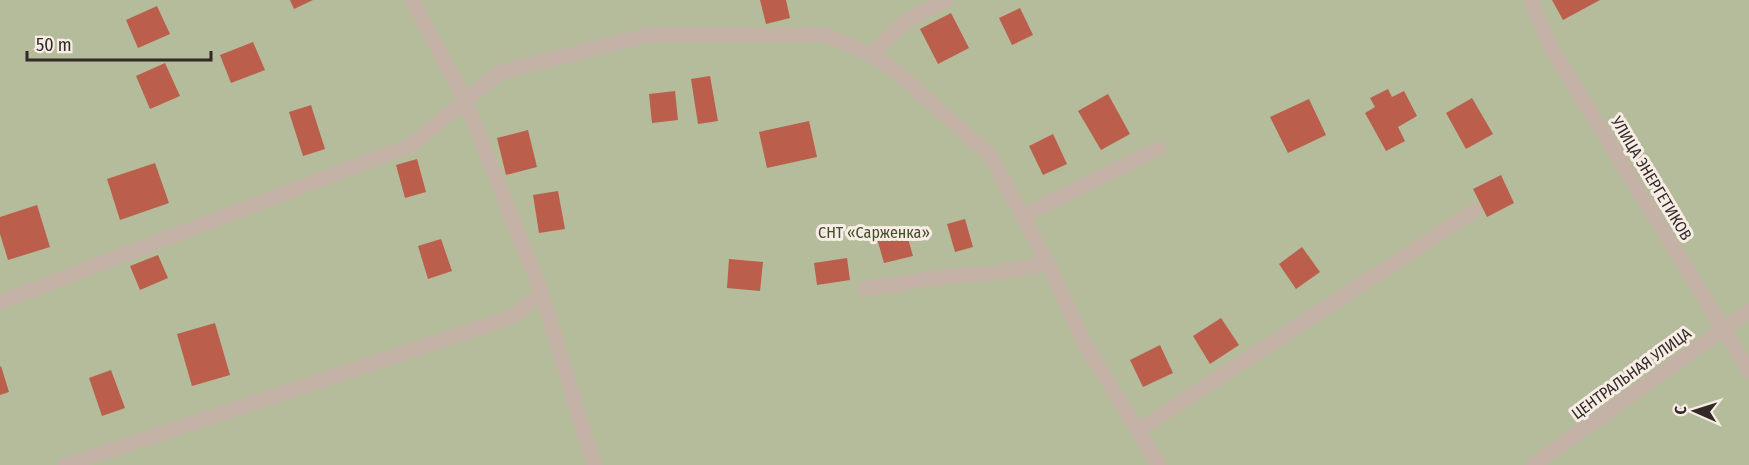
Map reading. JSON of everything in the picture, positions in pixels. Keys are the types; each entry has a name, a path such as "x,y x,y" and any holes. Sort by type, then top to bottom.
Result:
{"street":[{"path":"412,0 465,100 542,294 594,465"},
{"path":"871,55 904,22 946,0"},
{"name":"УЛИЦА ЭНЕРГЕТИКОВ","path":"1533,0 1550,46 1749,371"},
{"path":"0,302 411,145 500,72 648,35 826,35 871,55 893,69 990,155 1048,264 1086,346 1159,465"},
{"path":"1022,216 1158,149"},
{"path":"1137,431 1474,211"},
{"path":"865,290 942,277 995,273 1048,264"},
{"path":"65,465 510,318 542,294"},
{"name":"ЦЕНТРАЛЬНАЯ УЛИЦА","path":"1533,465 1749,311"}],"green space":[{"name":"СНТ «Сарженка»","path":"0,0 1749,0 1749,465 0,465"}],"building":[{"path":"290,0 313,0 294,9"},
{"path":"760,0 786,0 790,18 766,24"},
{"path":"1552,0 1600,0 1563,20"},
{"path":"157,6 170,34 138,48 126,20"},
{"path":"1020,8 1033,35 1012,45 999,18"},
{"path":"951,13 969,48 938,64 920,29"},
{"path":"253,42 265,70 231,83 220,55"},
{"path":"165,63 180,96 150,109 136,76"},
{"path":"710,76 718,121 698,124 691,79"},
{"path":"1388,89 1392,97 1404,91 1417,116 1398,127 1405,141 1386,151 1365,113 1375,107 1370,98"},
{"path":"675,91 678,120 652,123 649,94"},
{"path":"1108,94 1130,134 1101,150 1078,111"},
{"path":"1472,98 1493,134 1466,149 1446,113"},
{"path":"1309,99 1326,135 1288,153 1270,117"},
{"path":"311,105 325,149 303,156 289,112"},
{"path":"809,121 817,157 767,168 759,132"},
{"path":"528,130 537,167 506,175 497,138"},
{"path":"1053,134 1067,164 1043,175 1029,146"},
{"path":"417,159 426,192 405,198 396,165"},
{"path":"155,163 169,203 120,220 107,179"},
{"path":"1501,175 1514,203 1487,217 1473,189"},
{"path":"558,191 565,229 539,233 533,195"},
{"path":"37,205 50,247 8,260 0,234 0,217"},
{"path":"965,219 973,247 955,252 947,224"},
{"path":"905,228 913,256 884,263 876,235"},
{"path":"441,239 452,271 428,279 418,246"},
{"path":"1302,247 1320,272 1296,289 1279,264"},
{"path":"158,255 168,278 140,290 130,266"},
{"path":"847,258 850,280 817,285 814,263"},
{"path":"729,259 763,262 760,291 727,288"},
{"path":"1221,318 1239,345 1210,364 1193,336"},
{"path":"215,323 230,375 192,386 177,334"},
{"path":"1160,345 1173,373 1143,387 1130,360"},
{"path":"0,367 9,392 0,395"},
{"path":"111,370 125,408 102,416 89,378"}]}
